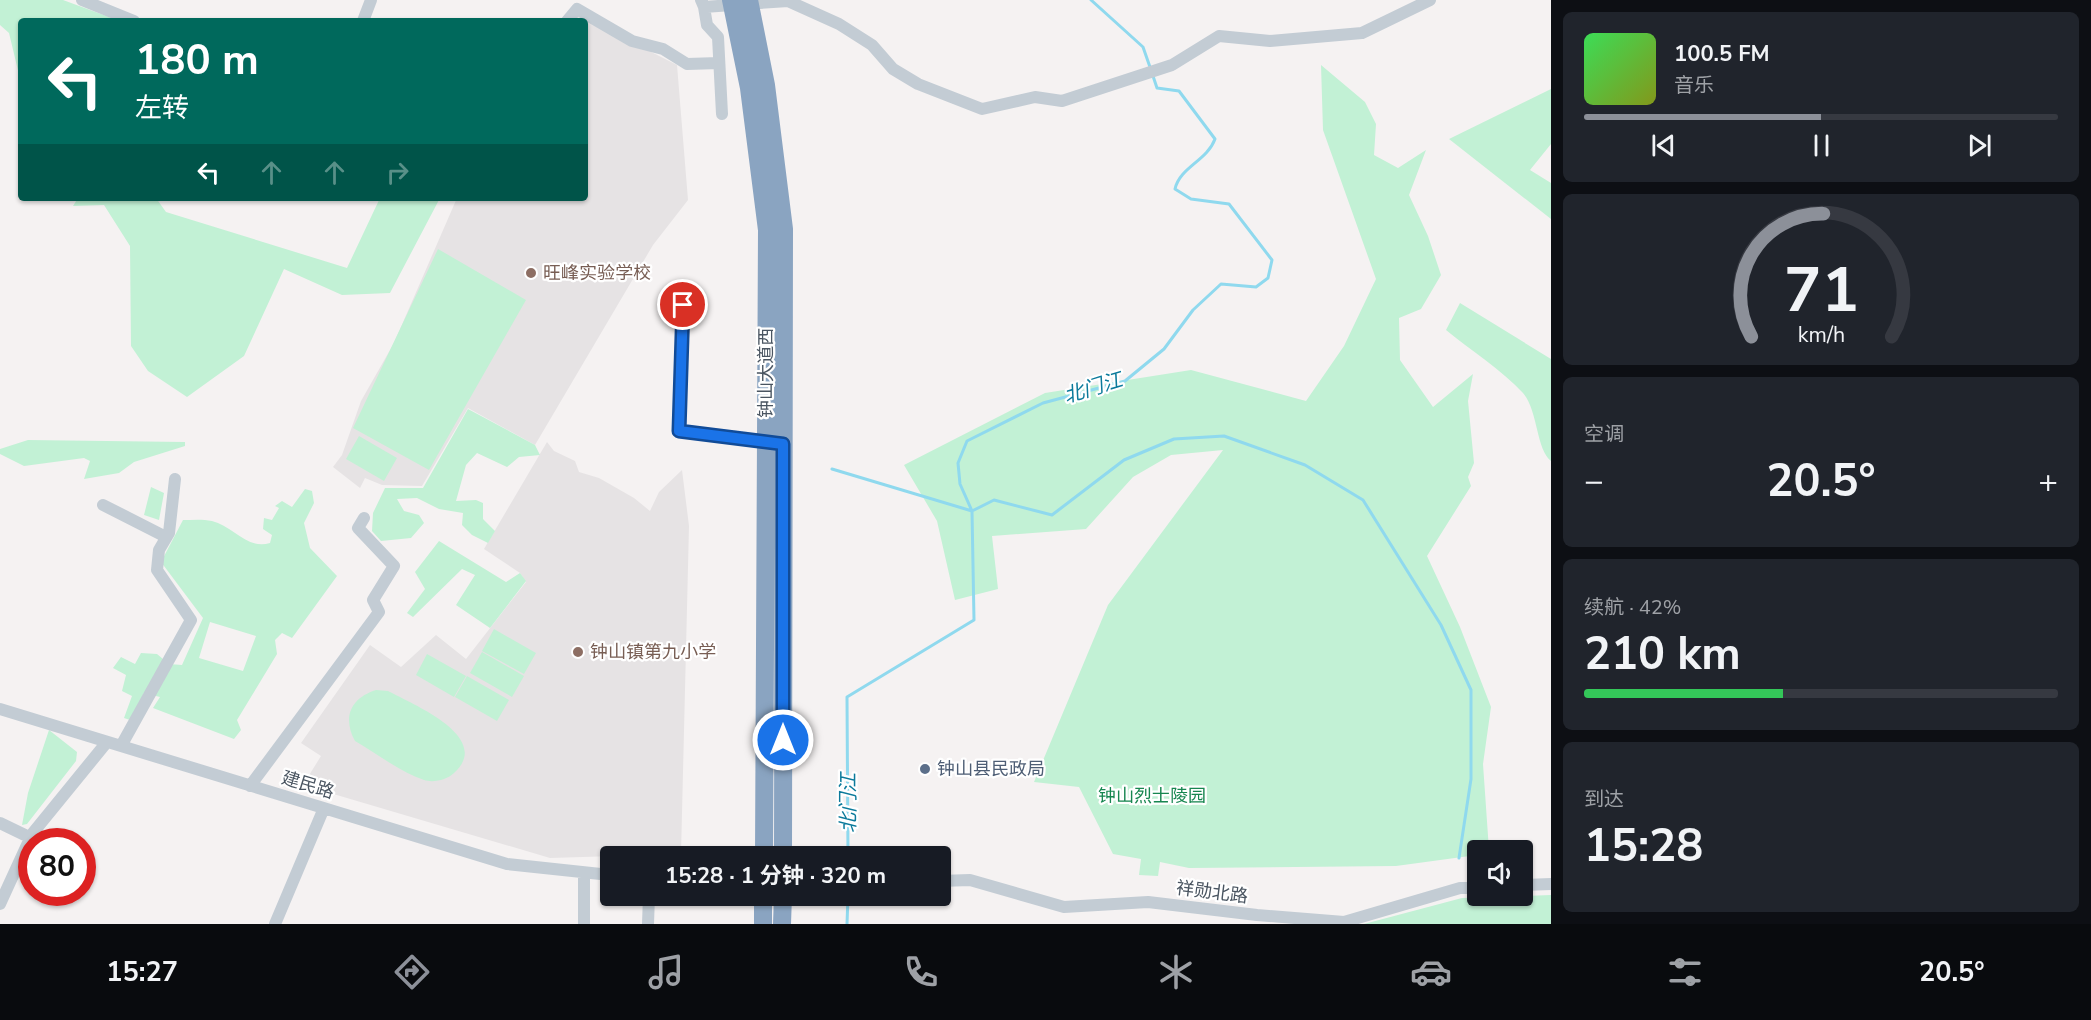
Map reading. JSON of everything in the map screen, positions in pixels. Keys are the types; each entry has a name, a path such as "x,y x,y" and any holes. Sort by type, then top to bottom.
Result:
{"highway":[{"name":"钟山大道西","path":"741,3 766,85 784,229 774,442 764,846"},
{"name":"钟山大道西","path":"774,442 783,846"},
{"path":"763,924 764,906"},
{"path":"782,924 783,906"}],"street":[{"path":"82,0 127,18"},
{"path":"364,18 371,0"},
{"path":"722,114 718,38 707,25 702,3 788,1 838,24 872,45 893,69 918,84 982,109 1035,98 1062,101 1142,73 1162,69 1218,36 1270,41 1362,33 1430,0"},
{"path":"573,4 632,42 663,49 687,64 719,63"},
{"path":"683,305 679,431 774,442"},
{"path":"121,746 191,620 157,570 159,550 166,537 175,479"},
{"path":"104,505 166,537"},
{"path":"250,786 379,612 373,600 394,566 358,528 364,518"},
{"name":"建民路","path":"0,709 507,864 600,874"},
{"path":"39,828 107,742"},
{"path":"275,924 324,808"},
{"path":"0,823 18,832"},
{"path":"0,904 18,866"},
{"path":"584,873 584,924"},
{"name":"祥勋北路","path":"951,881 970,880 1064,907 1148,902 1257,915 1344,922 1460,888 1467,888"},
{"path":"1533,885 1551,884"},
{"path":"648,924 649,906"}],"shaded area":[{"name":"旺峰实验学校","path":"588,20 677,65 688,200 653,245 535,445 468,408 422,486 382,485 365,478 360,488 333,467 342,455 361,401 394,343 456,201 588,201"},
{"name":"钟山镇第九小学","path":"547,442 554,451 575,461 579,472 599,478 634,498 650,511 659,492 682,470 689,526 681,846 600,846 600,856 550,858 303,785 321,756 301,743 370,645 401,667 436,635 466,659 526,582 520,573 484,549"}],"green space":[{"path":"0,0 63,0 112,18 18,18 18,70 9,33 0,25"},
{"name":"钟山烈士陵园","path":"1321,65 1365,102 1376,124 1374,155 1398,168 1426,150 1409,195 1428,236 1441,275 1421,309 1399,318 1400,360 1433,407 1473,374 1468,401 1474,463 1468,477 1471,486 1427,556 1460,627 1491,707 1483,764 1488,840 1467,840 1467,856 1396,866 1189,868 1160,862 1158,876 1139,875 1141,859 1113,854 1079,787 1034,782 1108,605 1223,450 1171,455 1133,477 1086,529 992,536 998,589 955,600 937,521 904,465 1045,393 1191,370 1306,401 1344,346 1376,279 1323,130"},
{"path":"1551,89 1551,144 1530,170 1551,183 1551,219 1449,139"},
{"path":"76,201 158,201 166,212 347,268 379,201 438,201 390,293 342,295 284,269 244,356 187,397 148,371 131,346 130,246 104,205 73,206"},
{"path":"438,249 526,300 429,470 353,428"},
{"path":"1460,303 1551,359 1551,461 1542,448 1532,409 1523,393 1515,384 1446,330"},
{"path":"468,409 535,445 540,455 519,457 507,467 477,453 466,465 456,501 476,500 483,503 483,519 495,531 488,543 472,535 462,525 463,513 439,509 417,498 397,499 404,511 419,515 424,523 411,538 381,541 372,531 373,513 385,488 423,488"},
{"path":"359,436 397,458 384,481 346,459"},
{"path":"28,440 185,442 185,446 134,462 119,473 84,479 90,461 84,458 24,466 0,454 0,449"},
{"path":"151,487 164,493 159,520 144,515"},
{"path":"305,489 312,491 314,503 304,523 310,548 337,576 292,638 282,633 275,640 277,654 237,720 241,730 234,739 153,708 160,697 144,693 130,720 124,718 132,696 122,691 126,675 113,668 121,657 135,664 141,653 157,654 169,664 182,665 203,618 161,562 183,520 212,521 247,540 262,544 270,543 272,535 263,529 264,518 272,520 279,508 275,506 282,501 292,507","holes":["210,622 256,636 243,671 199,658"]},
{"path":"439,541 506,582 520,573 526,581 490,628 456,605 475,575 462,569 413,617 407,613 425,589 415,572"},
{"path":"494,629 536,653 524,674 482,651"},
{"path":"482,652 524,676 512,697 470,673"},
{"path":"427,654 466,676 454,697 416,675"},
{"path":"467,676 509,700 497,721 455,697"},
{"path":"376,690 388,691 414,704 445,723 457,735 464,747 464,760 454,773 440,780 424,780 397,767 355,741 349,724 351,710 360,698"},
{"path":"49,730 77,752 76,761 27,824 22,825 28,793"},
{"path":"1551,895 1551,924 1364,924 1462,898 1467,898 1467,906 1533,906 1533,896"}],"waterway":[{"name":"北门江","path":"1091,0 1143,47 1151,70"},
{"name":"北门江","path":"848,846 847,697 974,620 972,511 960,484 958,463 967,441 1043,403 1125,381 1164,349 1193,310 1221,284 1256,287 1268,278 1272,260 1229,204 1191,199 1175,189 1182,175 1206,153 1215,139 1179,91 1157,88 1153,76"},
{"path":"832,469 972,511 994,500 1052,515 1124,460 1174,439 1224,436 1305,465 1363,500 1441,625 1471,690 1471,779 1459,858"},
{"name":"北门江","path":"847,924 848,906"}],"place":[{"name":"旺峰实验学校","path":"531,273"},
{"name":"钟山镇第九小学","path":"578,652"},
{"name":"钟山县民政局","path":"925,769"}],"route":[{"path":"683,305 679,431 783,444 783,740"}]}
